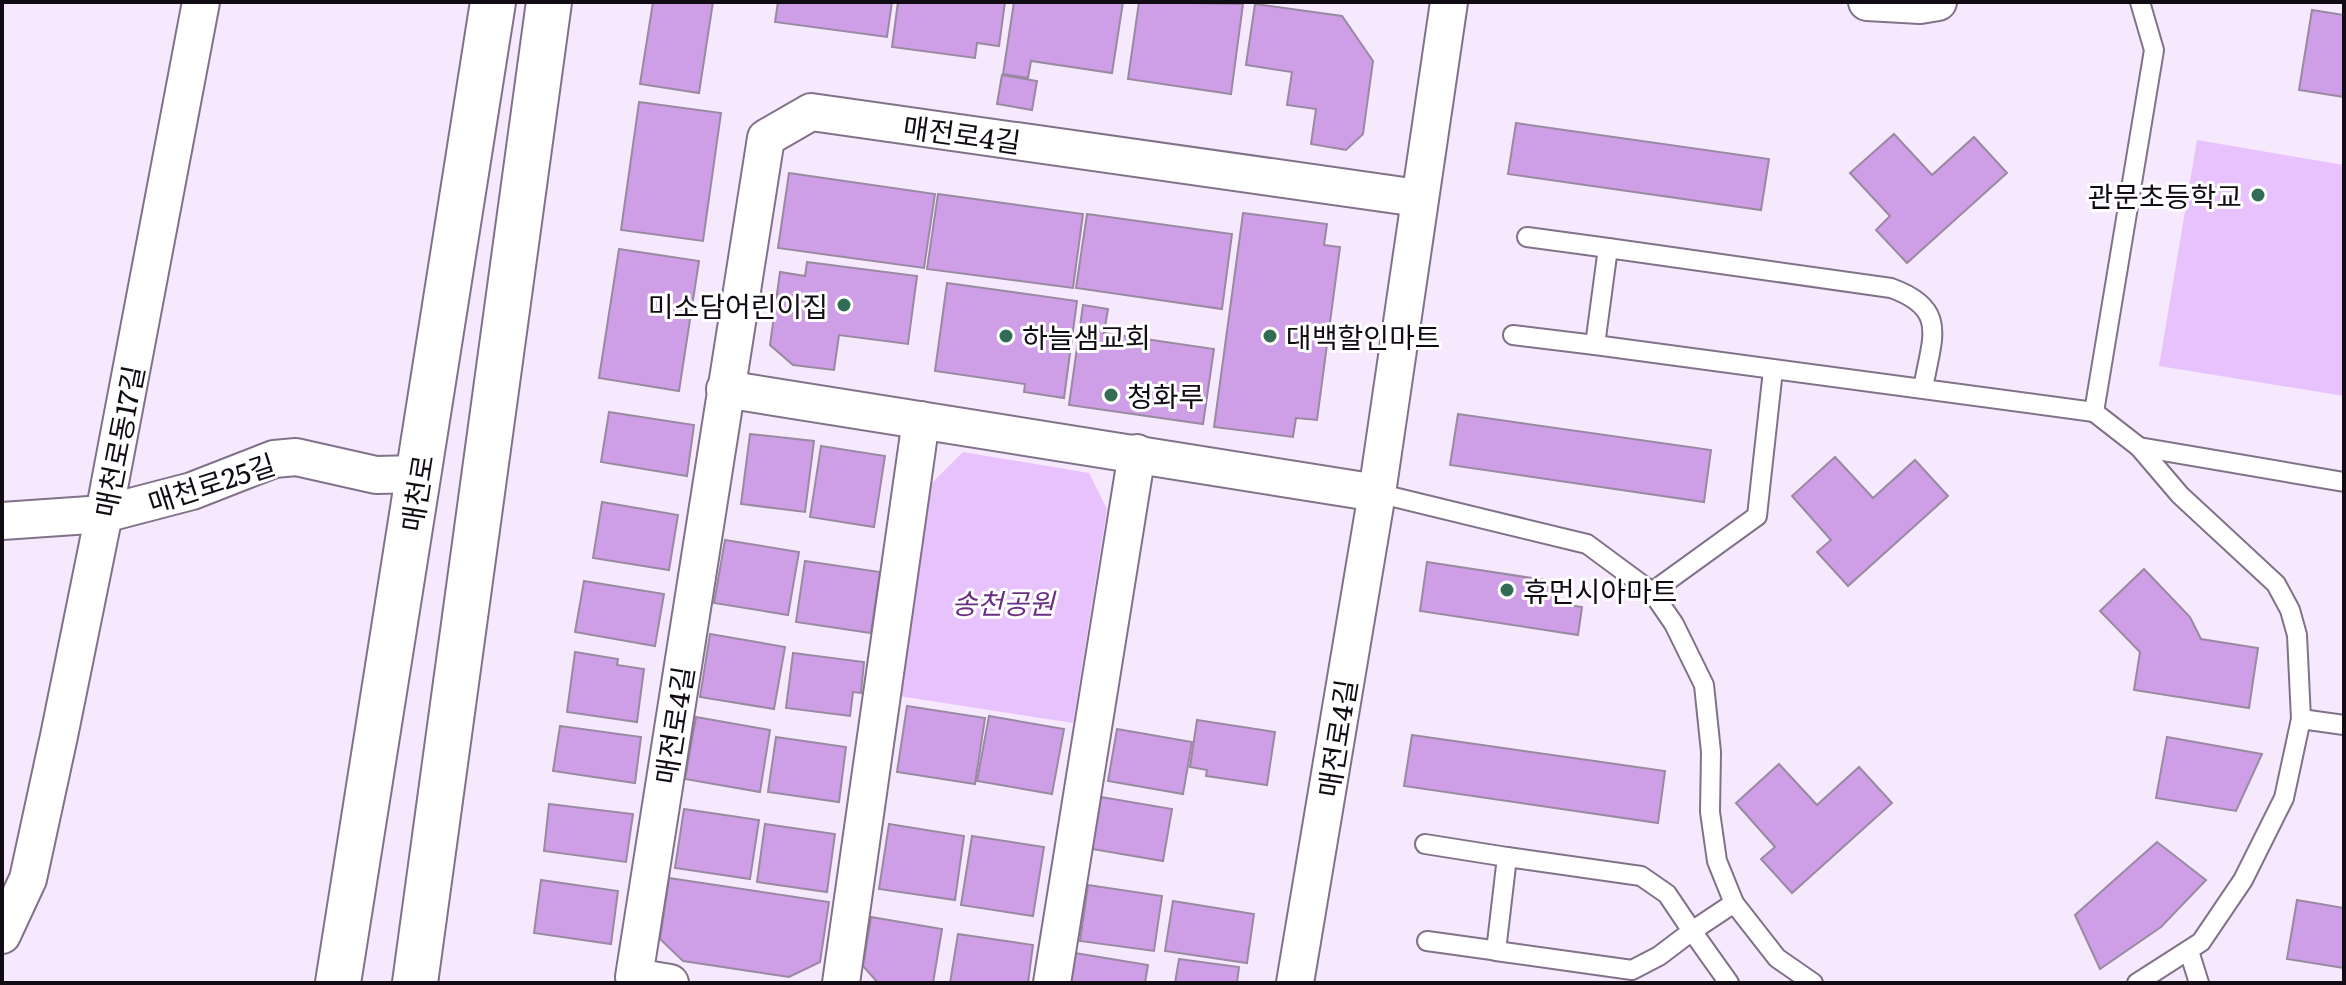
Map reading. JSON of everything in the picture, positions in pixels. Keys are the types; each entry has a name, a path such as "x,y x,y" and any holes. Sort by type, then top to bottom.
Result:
{"main road":[{"name":"매천로","path":"341,963 493,2"},
{"path":"415,983 549,2"}],"street":[{"name":"매천로동17길","path":"2,935 104,514 201,2"},
{"name":"매전로4길","path":"1295,983 1377,493 1449,2"},
{"path":"1867,2 1920,5 1938,2"},
{"name":"매전로4길","path":"670,983 634,977 766,138 811,112 1418,198"},
{"path":"725,389 1377,493"},
{"path":"841,983 921,420"},
{"path":"1052,983 1137,453"},
{"name":"매천로25길","path":"2,521 104,514 192,491 274,459 296,457 376,475 419,474"}],"lane":[{"path":"2094,412 2154,50 2140,2"},
{"path":"1527,237 1891,288 1913,296 1925,307 1933,326 1923,389"},
{"path":"1595,345 1608,248"},
{"path":"1513,335 2094,412 2139,447 2180,495 2276,584 2290,610 2297,635 2301,719 2284,798 2243,880 2201,942 2137,983"},
{"path":"1652,592 1757,516 1773,370"},
{"path":"2139,447 2344,482"},
{"path":"1377,493 1587,544 1652,592 1674,624 1704,685 1711,752 1710,812 1717,861 1734,903 1777,958 1813,983"},
{"path":"2301,719 2344,725"},
{"path":"1425,844 1641,876 1667,894 1729,983"},
{"path":"1499,951 1496,951 1507,857"},
{"path":"1427,941 1632,970 1659,956 1734,903"},
{"path":"2189,951 2199,983"}],"green space":[{"path":"2197,140 2344,165 2344,396 2159,366"},
{"name":"송천공원","path":"963,452 1089,473 1107,509 1073,723 899,696 932,483"}],"building":[{"path":"653,2 713,2 699,93 640,84"},
{"path":"778,2 892,2 887,37 775,22"},
{"path":"898,2 1005,2 999,46 977,43 975,58 892,47"},
{"path":"1014,2 1123,2 1112,73 1031,61 1028,78 1003,74"},
{"path":"1139,2 1243,4 1231,94 1128,79"},
{"path":"1255,4 1342,16 1373,61 1363,134 1346,150 1311,144 1316,109 1287,105 1292,72 1246,65"},
{"path":"2312,10 2344,15 2344,97 2299,90"},
{"path":"1002,75 1037,81 1032,110 997,104"},
{"path":"639,102 721,113 703,241 621,230"},
{"path":"1516,123 1769,159 1761,210 1508,174"},
{"path":"1894,134 1932,175 1974,137 2007,173 1907,263 1876,230 1890,216 1850,173"},
{"path":"789,173 935,194 924,268 778,248"},
{"path":"938,194 1083,214 1073,288 927,269"},
{"path":"1243,213 1327,224 1324,245 1340,247 1317,420 1296,418 1293,437 1214,427"},
{"path":"1087,214 1232,234 1222,309 1076,288"},
{"path":"619,249 699,261 679,391 599,378"},
{"name":"미소담어린이집","path":"807,262 917,276 908,344 839,335 834,370 793,365 770,345 780,272 805,276"},
{"name":"하늘샘교회","path":"947,283 1077,301 1064,398 1024,392 1025,384 935,371"},
{"path":"1083,305 1108,309 1104,333 1214,349 1203,424 1069,405"},
{"path":"609,412 694,425 687,476 601,462"},
{"path":"1458,414 1711,450 1704,502 1450,465"},
{"path":"750,434 814,441 805,512 741,504"},
{"path":"821,446 885,456 874,527 810,517"},
{"path":"1835,457 1873,498 1915,460 1948,496 1848,586 1817,552 1831,540 1792,496"},
{"path":"602,502 678,515 669,570 593,558"},
{"path":"725,540 799,552 788,615 714,603"},
{"path":"805,561 880,572 871,633 796,622"},
{"path":"1427,562 1558,582 1555,603 1582,607 1578,635 1420,611"},
{"path":"2144,569 2190,617 2201,639 2258,648 2249,708 2134,690 2140,652 2100,611"},
{"path":"584,581 664,594 655,646 575,632"},
{"path":"710,634 785,647 774,709 700,697"},
{"path":"575,652 618,659 617,665 644,669 637,722 567,712"},
{"path":"793,653 864,662 861,693 853,692 850,716 786,708"},
{"path":"907,706 985,718 975,784 897,772"},
{"path":"989,716 1064,729 1052,794 977,781"},
{"path":"696,717 770,730 760,792 685,779"},
{"path":"1197,720 1275,732 1267,785 1206,776 1207,770 1190,767"},
{"path":"560,726 641,737 635,783 553,771"},
{"path":"1117,729 1192,742 1183,794 1108,781"},
{"path":"1412,735 1665,771 1658,823 1404,786"},
{"path":"776,737 846,747 839,802 768,792"},
{"path":"2167,737 2262,754 2236,811 2156,798"},
{"path":"1779,764 1817,805 1859,767 1892,803 1792,893 1761,859 1775,847 1736,803"},
{"path":"1101,797 1172,809 1163,861 1092,849"},
{"path":"549,804 633,814 626,862 544,851"},
{"path":"684,809 759,820 750,879 675,868"},
{"path":"765,824 835,834 827,892 757,882"},
{"path":"889,824 964,836 955,900 879,889"},
{"path":"972,836 1044,847 1033,916 961,905"},
{"path":"2157,842 2206,880 2161,927 2100,969 2075,915"},
{"path":"669,878 829,902 820,962 789,977 683,961 660,939"},
{"path":"541,880 618,891 611,944 534,933"},
{"path":"1088,885 1162,896 1154,951 1080,941"},
{"path":"2297,900 2344,908 2344,968 2287,959"},
{"path":"1173,901 1254,914 1247,963 1165,951"},
{"path":"871,917 942,929 933,983 878,983 863,966"},
{"path":"958,934 1033,945 1028,983 950,983"},
{"path":"1075,953 1148,965 1145,983 1071,983"},
{"path":"1179,959 1239,967 1237,983 1175,983"}],"place":[{"name":"관문초등학교","path":"2258,195"},
{"name":"미소담어린이집","path":"844,305"},
{"name":"하늘샘교회","path":"1006,336"},
{"name":"대백할인마트","path":"1270,336"},
{"name":"청화루","path":"1111,395"},
{"name":"휴먼시아마트","path":"1507,590"}]}
